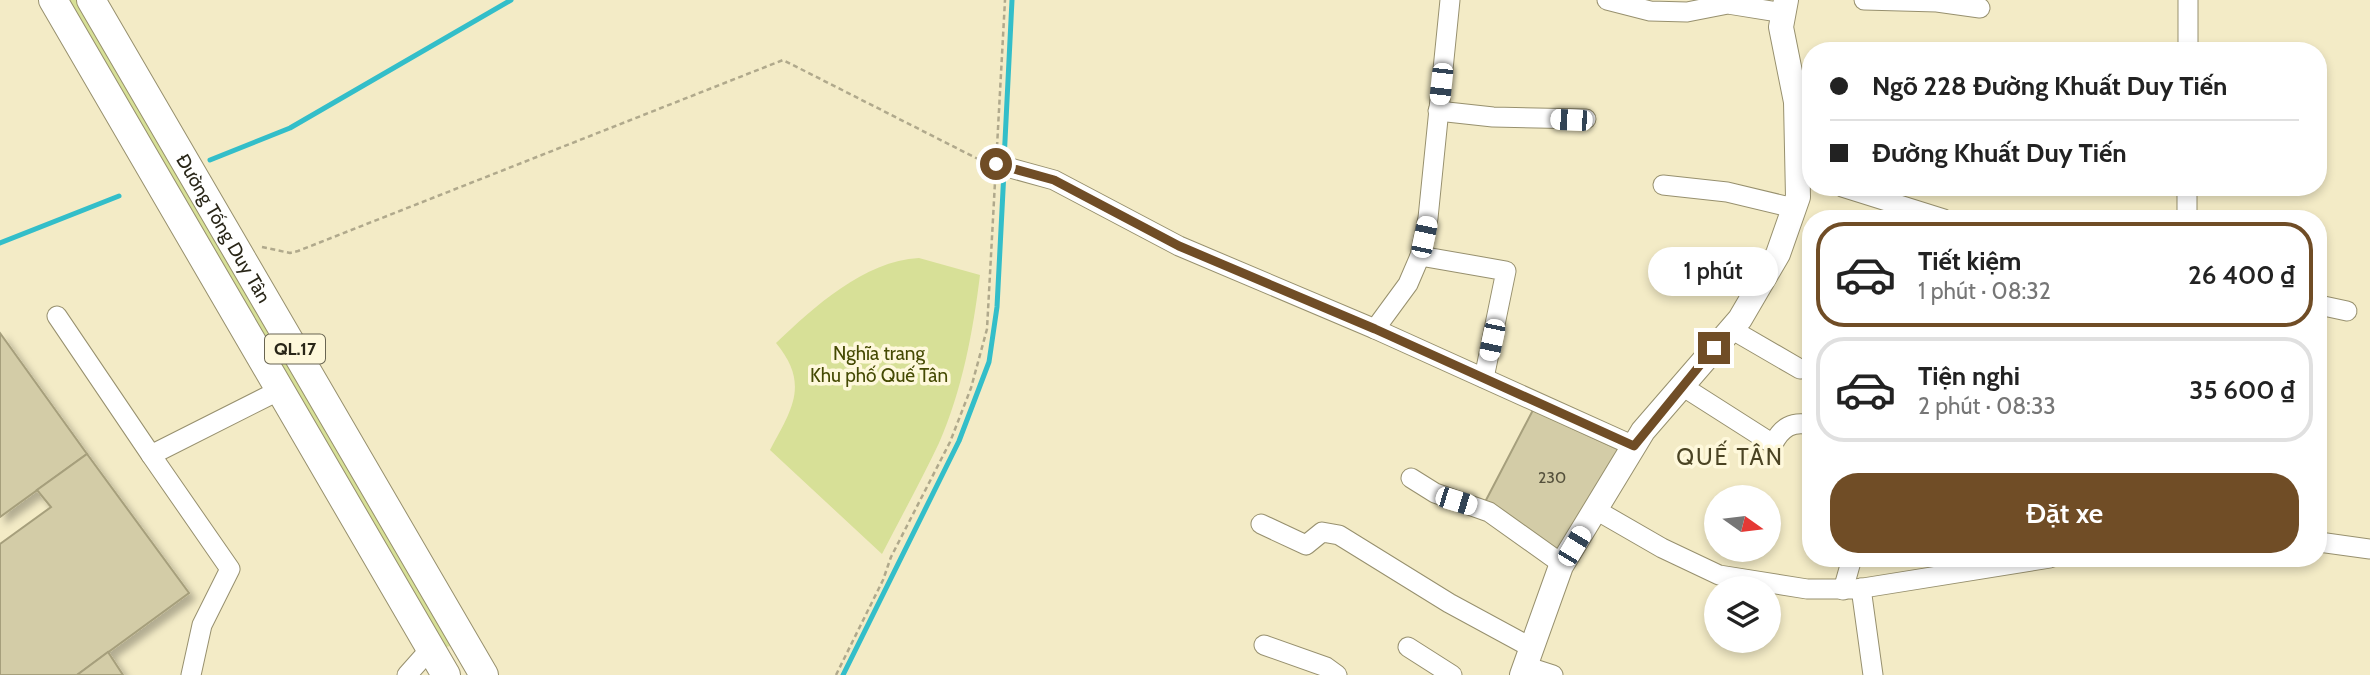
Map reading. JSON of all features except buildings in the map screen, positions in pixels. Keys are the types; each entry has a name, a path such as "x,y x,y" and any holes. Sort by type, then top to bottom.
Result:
{"highway":[{"name":"Đường Tống Duy Tân","path":"53,0 446,675"},
{"name":"Đường Tống Duy Tân","path":"97,12 484,675"}],"main road":[{"path":"1785,7 1781,27 1802,94"},
{"path":"1526,663 1562,564 1634,446 1731,329 1778,254 1802,185"}],"street":[{"path":"1375,329 1408,284 1420,256 1428,218 1450,0"},
{"path":"1607,0 1650,11 1687,12 1710,4 1785,7"},
{"path":"1864,0 1937,2 1980,8"},
{"path":"2188,0 2188,42"},
{"path":"1438,111 1493,117 1586,119"},
{"path":"1003,165 1054,180 1179,246 1375,329 1634,446"},
{"path":"1663,185 1727,192 1794,208"},
{"path":"1871,196 1915,210"},
{"path":"1420,256 1506,271 1484,378"},
{"path":"2327,307 2347,311"},
{"path":"57,316 230,569 202,625 191,675"},
{"path":"1731,329 1800,369"},
{"path":"1682,386 1773,444 1781,429 1802,424"},
{"path":"151,455 280,390"},
{"path":"1412,478 1434,492 1489,512 1562,564"},
{"path":"1596,510 1662,548 1719,575 1807,589 1852,589 1993,567"},
{"path":"1261,524 1306,545 1322,532 1339,535 1450,603 1526,663 1553,675"},
{"path":"2327,543 2370,549"},
{"path":"1852,567 1852,589 1873,675"},
{"path":"1264,645 1326,667 1336,675"},
{"path":"407,675 431,648"},
{"path":"1408,648 1452,675"}],"path":[{"path":"836,675 883,580 891,557 950,442 971,388 987,330 1003,165 1005,0"},
{"path":"231,240 290,253 298,251 783,61 816,74 952,147 1003,165"}],"green space":[{"path":"63,0 81,0 451,646 445,647"},
{"name":"Nghĩa trang Khu phố Quế Tân","path":"919,258 980,275 965,361 947,423 882,554 770,450 791,409 795,384 786,358 776,343 841,288 879,267"}],"waterway":[{"path":"210,160 290,128 511,0"},
{"path":"1004,161 1012,0"},
{"path":"843,675 959,441 989,362 997,307 1004,171"},
{"path":"0,243 119,196"}],"district":[{"name":"QUẾ TÂN","path":"1730,457"}],"route":[{"path":"996,164 1045,176 1179,246 1375,329 1634,446 1643,431 1714,348"}]}
